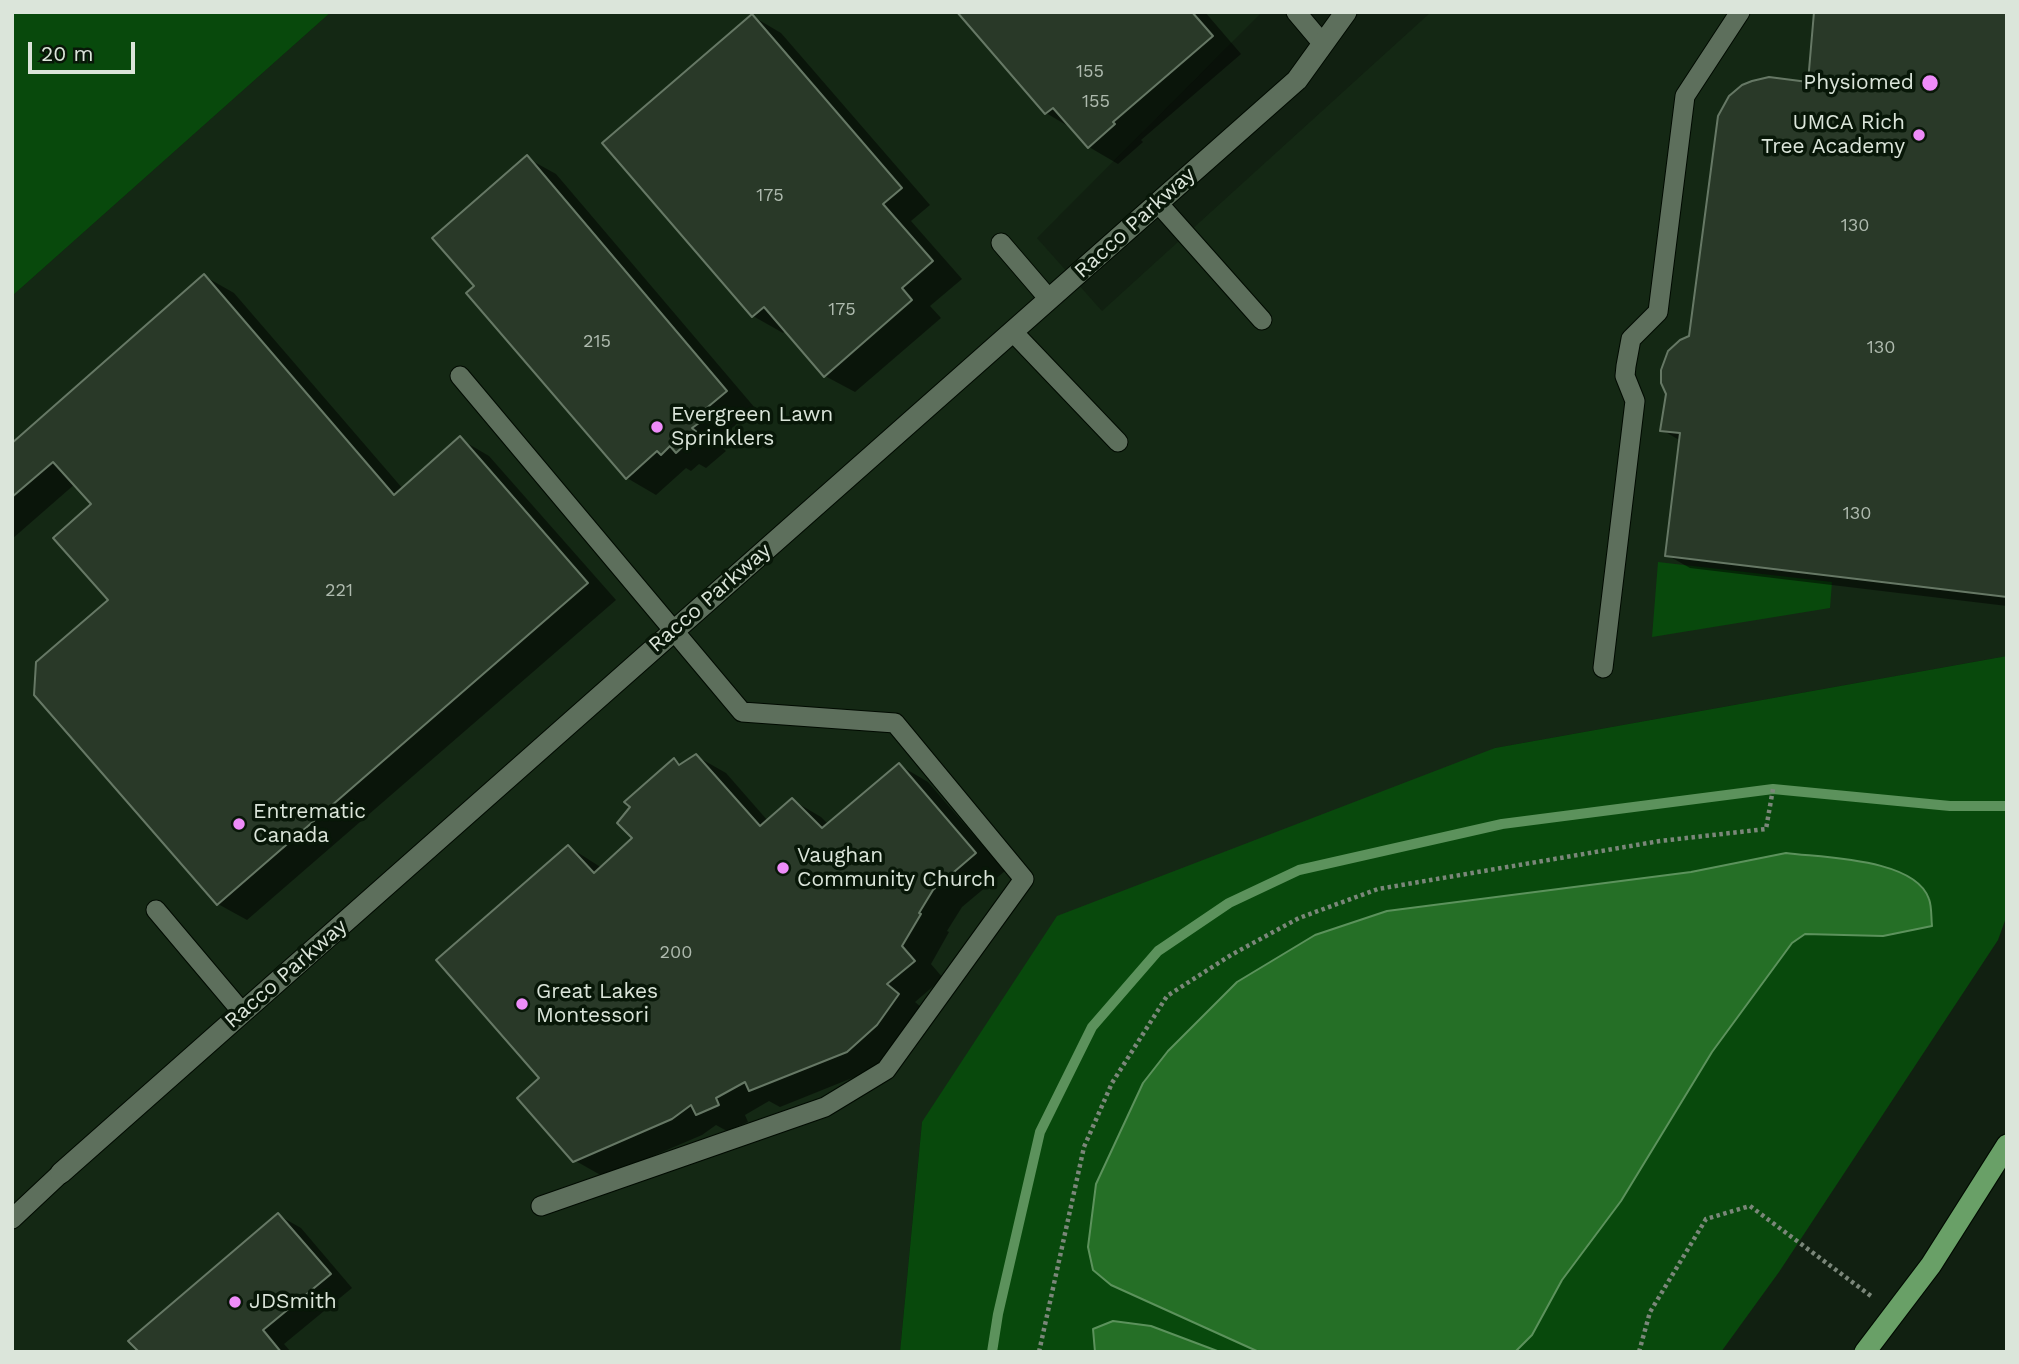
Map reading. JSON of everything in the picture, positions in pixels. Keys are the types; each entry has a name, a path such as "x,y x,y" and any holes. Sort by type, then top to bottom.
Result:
{"highway":[{"path":"1865,1352 1931,1265 2007,1145"}],"street":[{"name":"Racco Parkway","path":"61,1172 1297,80 1346,12"}],"lane":[{"path":"1296,12 1323,44"},
{"path":"1603,668 1634,401 1625,376 1631,339 1658,312 1685,96 1740,12"},
{"path":"1158,202 1262,320"},
{"path":"1001,243 1049,299"},
{"path":"1013,332 1118,442"},
{"path":"460,376 742,712 895,723 1024,880 886,1070 825,1107 541,1206"},
{"path":"156,910 242,1012"},
{"path":"12,1200 61,1172"},
{"path":"12,1219 61,1172"}],"path":[{"path":"1039,1352 1084,1147 1112,1083 1167,996 1231,955 1299,918 1378,889 1660,841 1766,829 1773,789"},
{"path":"1639,1352 1650,1312 1706,1219 1750,1206 1894,1314"}],"shaded area":[{"path":"12,12 331,12 12,296"},
{"path":"331,12 1262,12 1037,238 1102,311 1431,12 2007,12 2007,656 1495,748 922,1122 900,1352 12,1352 12,296"},
{"path":"1658,562 1832,582 1830,608 1652,637"},
{"path":"2007,656 2007,915 1998,940 1779,1272 1721,1352 900,1352 922,1122 1057,916 1495,748"},
{"path":"1786,853 1866,862 1906,875 1920,885 1929,899 1932,926 1883,936 1805,934 1792,943 1712,1052 1621,1201 1562,1280 1532,1335 1515,1352 1259,1352 1111,1285 1093,1270 1088,1247 1096,1184 1143,1083 1168,1051 1237,982 1315,935 1387,911 1691,872"},
{"path":"1113,1321 1151,1326 1220,1352 1095,1352 1093,1329"}],"building":[{"path":"957,12 1192,12 1213,36 1113,122 1115,124 1088,148 1053,108 1045,114"},
{"path":"1814,12 2007,12 2007,597 1665,556 1680,433 1660,431 1666,394 1661,383 1661,370 1668,351 1689,336 1718,116 1729,96 1742,85 1752,81 1769,77 1808,82"},
{"path":"752,14 902,188 883,204 933,261 902,288 912,300 824,377 764,307 752,317 602,143"},
{"path":"527,155 727,391 697,416 702,421 692,428 698,433 676,453 670,446 661,455 657,451 626,479 466,293 474,286 432,238"},
{"path":"204,274 394,495 460,436 588,583 217,905 34,695 36,662 108,600 53,538 91,504 53,462 12,497 12,443"},
{"path":"696,754 760,826 792,798 822,828 899,763 976,853 933,890 902,946 915,961 887,984 899,994 877,1025 847,1052 749,1091 745,1082 716,1098 719,1105 696,1115 691,1105 672,1119 573,1162 517,1098 539,1078 436,960 568,845 594,873 632,838 617,823 630,807 624,802 674,758 679,765"},
{"name":"JDSmith","path":"278,1213 331,1274 263,1330 281,1352 139,1352 128,1341"}],"waterway":[{"path":"992,1352 998,1314 1040,1132 1092,1027 1158,951 1229,903 1299,870 1502,824 1773,789 1950,806 2007,806"}],"place":[{"name":"Physiomed","path":"1930,83"},
{"name":"UMCA Rich Tree Academy","path":"1919,135"},
{"name":"Evergreen Lawn Sprinklers","path":"657,427"},
{"name":"Entrematic Canada","path":"239,824"},
{"name":"Vaughan Community Church","path":"783,868"},
{"name":"Great Lakes Montessori","path":"522,1004"},
{"name":"JDSmith","path":"235,1302"}]}
